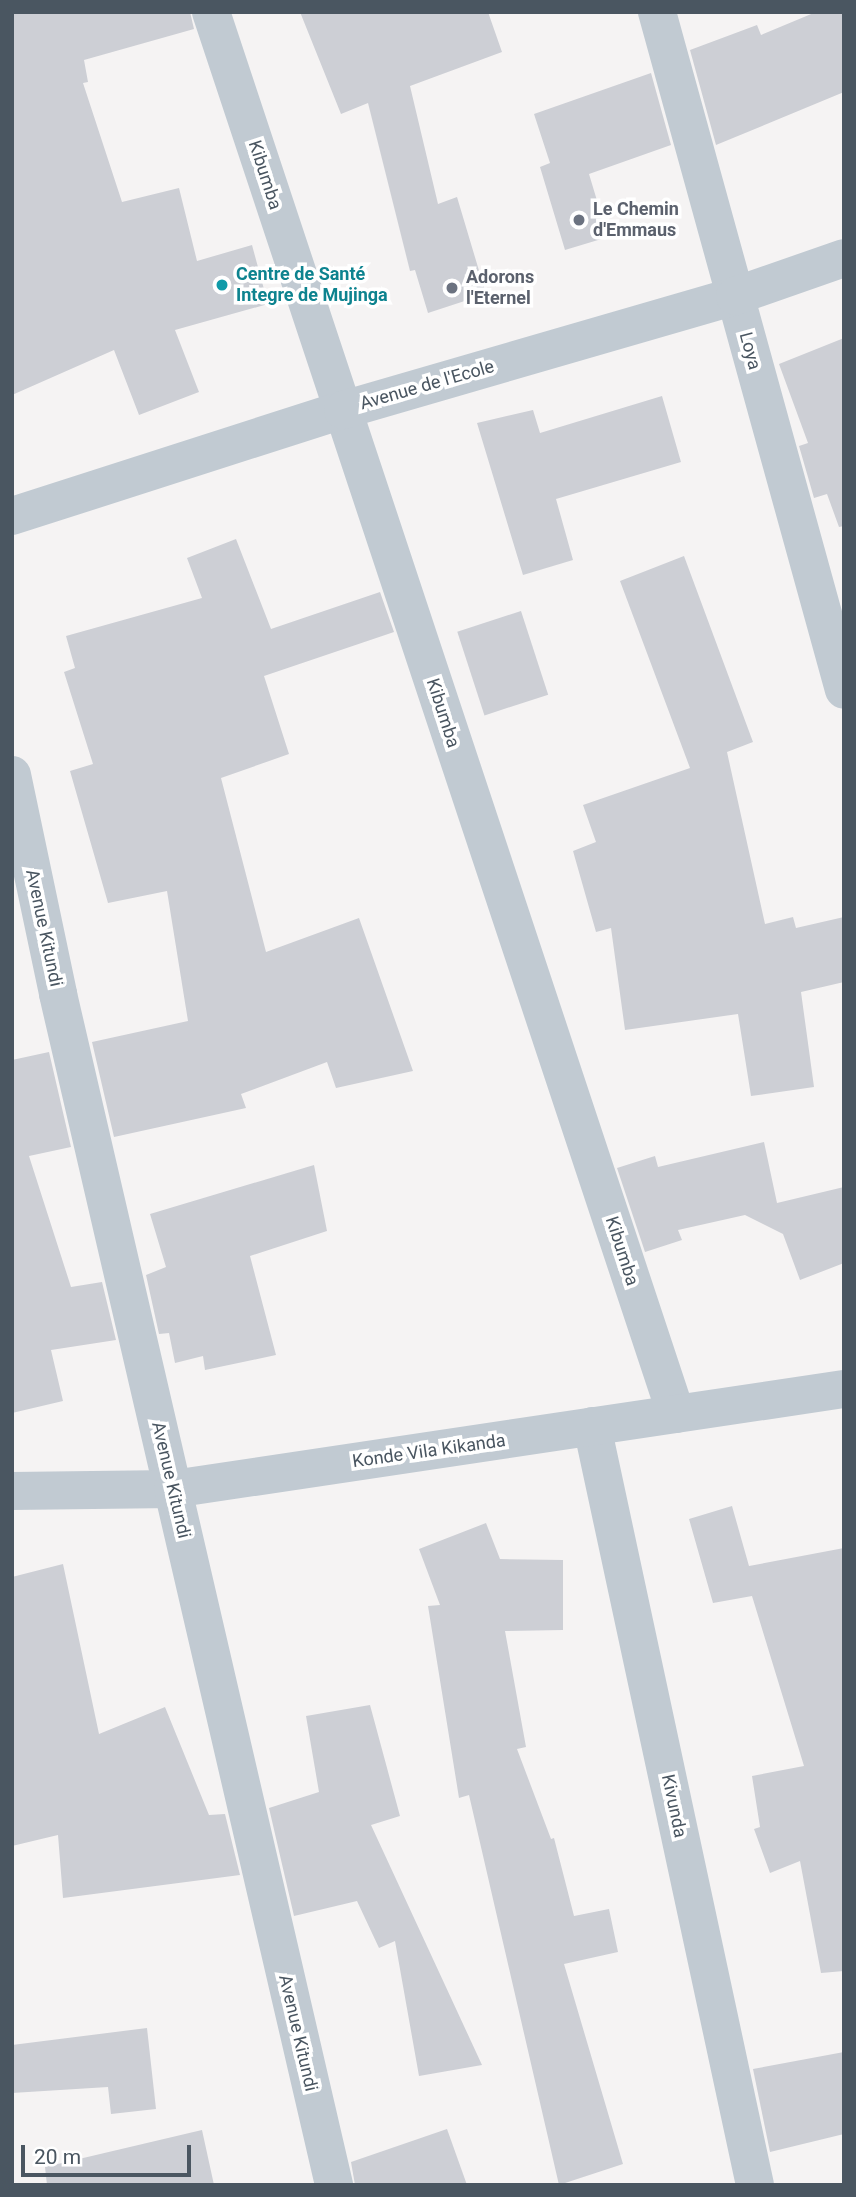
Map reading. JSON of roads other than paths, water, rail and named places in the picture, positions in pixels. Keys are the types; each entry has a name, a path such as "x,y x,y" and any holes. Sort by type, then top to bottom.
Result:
{"street":[{"name":"Kibumba","path":"211,12 676,1414"},
{"name":"Loya","path":"657,12 844,690"},
{"name":"Avenue de l'Ecole","path":"12,516 343,410 735,296 844,258"},
{"name":"Avenue Kitundi","path":"12,775 58,994 334,2185"},
{"name":"Konde Vila Kikanda","path":"12,1491 173,1489 844,1389"},
{"name":"Kivunda","path":"592,1426 755,2185"}],"place":[{"name":"Le Chemin d'Emmaus","path":"579,220"},
{"name":"Centre de Santé Integre de Mujinga","path":"222,285"},
{"name":"Adorons l'Eternel","path":"452,288"}]}
